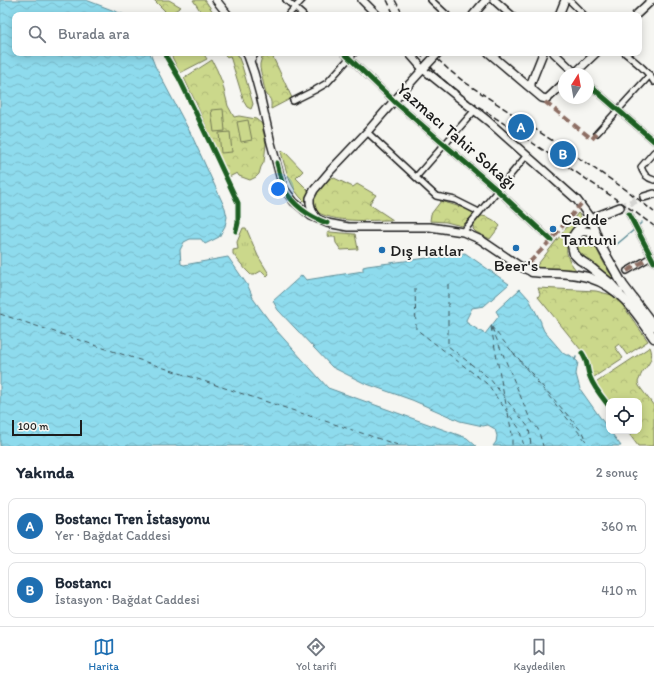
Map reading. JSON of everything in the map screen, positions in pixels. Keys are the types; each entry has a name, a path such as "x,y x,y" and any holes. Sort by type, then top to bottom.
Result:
{"highway":[{"path":"654,326 623,285 594,234 588,231 578,233 571,241 574,254 610,283 629,304 654,338"},
{"path":"532,272 590,278 605,284 619,293"}],"main road":[{"path":"216,0 226,12"},
{"path":"362,0 374,12"},
{"path":"476,12 486,0"},
{"path":"494,0 508,12"},
{"path":"560,12 565,0"},
{"path":"639,12 652,0"},
{"path":"248,56 285,190 294,202 311,216 336,226 430,227 463,232 481,240 521,267 532,272"},
{"path":"412,56 424,68 527,155 581,204 591,219 601,247"},
{"path":"319,220 312,211 310,203 310,198 314,190 435,56"},
{"path":"494,56 542,98 545,99 549,97 558,89"},
{"path":"532,89 531,83 542,56"},
{"path":"557,56 569,68"},
{"path":"581,68 593,56"},
{"path":"644,197 654,194"},
{"path":"571,241 577,230 584,223 620,207"}],"street":[{"path":"286,0 300,12"},
{"path":"291,12 302,0"},
{"path":"431,0 443,12"},
{"path":"568,0 581,12"},
{"path":"250,62 254,56"},
{"path":"627,56 650,76 654,82"},
{"path":"293,101 327,82 349,58"},
{"name":"Yazmacı Tahir Sokağı","path":"349,58 394,101 497,190 551,240"},
{"path":"598,133 650,76"},
{"path":"594,89 654,141"},
{"path":"416,177 475,110"},
{"path":"367,132 436,196 454,200 479,212"},
{"path":"654,152 641,168 643,174 654,180"},
{"path":"463,232 527,155"},
{"path":"629,214 654,262"},
{"path":"627,272 651,257"}],"green space":[{"path":"154,0 169,0 181,7 173,12 164,12 165,11"},
{"path":"193,0 205,0 213,12 201,12"},
{"path":"172,56 205,56 207,59 180,73"},
{"path":"230,56 238,56 253,104 251,109 247,107 244,102"},
{"path":"262,56 272,56 292,98 271,109 271,101 266,95 260,64"},
{"path":"212,60 222,82 228,106 234,117 239,116 256,119 262,124 266,144 264,162 259,174 250,180 239,176 237,173 229,177 184,78"},
{"path":"223,109 225,131 214,132 211,110"},
{"path":"248,120 252,140 241,142 237,122"},
{"path":"230,132 232,152 221,153 219,133"},
{"path":"284,151 303,171 296,178 310,192 305,202 300,197 289,179 281,152"},
{"path":"330,176 353,187 357,184 376,195 369,204 393,220 362,221 342,219 313,210 313,198"},
{"path":"441,201 467,209 474,214 462,226 446,222 430,221 431,214"},
{"path":"578,213 584,220 570,238 567,250 568,256 576,270 535,268"},
{"path":"480,216 491,219 500,226 490,239 473,229 475,220"},
{"path":"243,228 246,228 258,256 269,274 267,276 262,271 251,275 233,254 233,250 238,249 237,242"},
{"path":"327,233 355,234 358,249 341,250 336,243 335,237 329,237"},
{"path":"590,234 609,272 615,277 626,294 580,253 576,245 577,239 579,236"},
{"path":"538,288 596,291 612,295 621,303 648,341 627,355 619,344 615,347 623,358 588,381 584,356 581,350 538,297 540,294"},
{"path":"650,347 652,353 651,359 638,382 639,386 654,406 654,446 638,446 629,434 642,434 642,398 606,398 606,402 594,384"}],"water":[{"path":"0,0 86,0 117,12 12,12 12,56 151,56 192,136 225,208 227,217 225,226 219,237 205,244 201,239 190,239 184,242 180,250 181,264 184,265 228,257 248,286 254,300 276,330 328,388 467,438 476,446 0,446"},
{"path":"465,253 509,284 484,306 472,308 466,320 467,323 485,334 499,316 496,311 520,289 529,299 544,331 563,353 570,355 578,362 576,374 580,389 606,426 606,434 612,434 621,446 493,446 496,442 497,436 495,429 488,425 483,426 460,421 412,400 364,383 332,367 278,310 273,301 302,275 306,280 363,271 363,267"}],"waterway":[{"path":"638,226 642,222"},
{"path":"616,245 635,229"}],"ferry route":[{"path":"448,284 448,346 490,379 529,428 531,446"},
{"path":"415,288 416,329 486,383 519,428 524,446"},
{"path":"0,314 401,446"},
{"path":"491,326 590,446"},
{"path":"491,327 504,396"},
{"path":"492,328 530,419 538,429 543,446"},
{"path":"512,351 584,434 586,440"},
{"path":"505,399 507,410"},
{"path":"508,413 512,434 512,446"}],"tunnel":[{"path":"620,207 644,197"}],"railway":[{"path":"387,0 393,12"},
{"path":"395,0 401,12"},
{"path":"422,56 438,75 460,94 654,226"},
{"path":"434,56 463,81 628,191 654,212"}],"marked path":[{"path":"545,102 592,139 597,133"},
{"path":"529,263 551,240 581,204"},
{"path":"627,271 651,257"}],"cycle path":[{"path":"167,56 179,78 238,203 238,223 236,231"},
{"path":"347,56 394,101 497,190 551,240"},
{"path":"594,89 654,141"},
{"path":"277,163 287,194 302,210 327,223"},
{"path":"629,214 654,262"},
{"path":"582,353 586,360 592,381 606,402"}],"place":[{"name":"Bostancı Tren İstasyonu","path":"521,127"},
{"name":"Bostancı","path":"563,154"},
{"name":"Cadde Tantuni","path":"553,229"},
{"name":"Beer's","path":"516,248"},
{"name":"Dış Hatlar","path":"382,250"}]}
